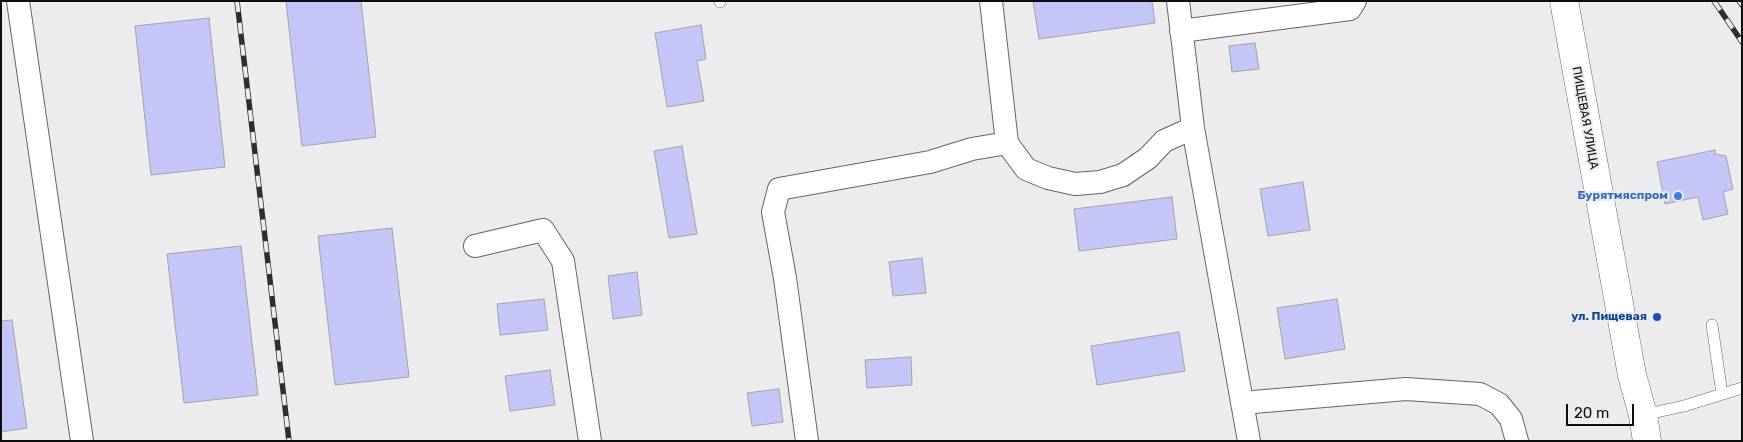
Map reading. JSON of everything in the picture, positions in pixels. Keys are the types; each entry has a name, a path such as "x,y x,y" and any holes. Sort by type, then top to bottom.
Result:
{"main road":[{"name":"ПИЩЕВАЯ УЛИЦА","path":"1564,1 1632,375 1645,428"}],"street":[{"path":"18,1 82,441"},
{"path":"991,1 1007,143 1026,169 1048,178 1075,184 1100,182 1123,175 1148,158 1164,141 1193,128"},
{"path":"1178,1 1193,128 1249,441"},
{"path":"1181,31 1350,9 1355,1"},
{"path":"807,441 785,278 773,212 779,189 930,162 972,149 1007,143"},
{"path":"475,246 543,230 564,261 590,441"},
{"path":"1242,403 1406,390 1480,394 1500,404 1511,419 1517,441"}],"lane":[{"path":"1712,325 1722,394"},
{"path":"1645,428 1684,406 1742,388"}],"building":[{"path":"286,1 361,1 376,137 302,146"},
{"path":"1033,1 1152,1 1155,23 1039,39"},
{"path":"209,18 225,167 151,175 135,26"},
{"path":"701,25 706,59 697,61 704,101 667,107 655,33"},
{"path":"1255,43 1259,69 1232,72 1229,46"},
{"path":"682,146 697,234 669,238 654,151"},
{"path":"1715,150 1715,154 1726,156 1733,189 1723,192 1728,214 1703,220 1698,197 1665,204 1657,162"},
{"path":"1303,182 1310,230 1268,236 1260,189"},
{"path":"1172,197 1177,239 1079,251 1074,209"},
{"path":"392,228 409,377 335,385 318,236"},
{"path":"241,246 258,395 184,403 167,254"},
{"path":"922,258 926,293 893,296 889,262"},
{"path":"637,272 642,315 613,319 608,276"},
{"path":"544,299 548,330 500,335 497,304"},
{"path":"1337,299 1345,349 1285,359 1277,308"},
{"path":"12,320 27,428 1,432 1,321"},
{"path":"1179,332 1185,371 1097,385 1091,346"},
{"path":"911,357 912,385 867,388 865,360"},
{"path":"550,370 555,405 510,411 505,376"},
{"path":"779,389 783,422 752,426 747,393"}],"railway":[{"path":"237,1 289,441"},
{"path":"1714,1 1742,42"},
{"path":"1739,1 1742,5"}],"place":[{"name":"Бурятмяспром","path":"1678,196"},
{"name":"ул. Пищевая","path":"1657,317"}]}
